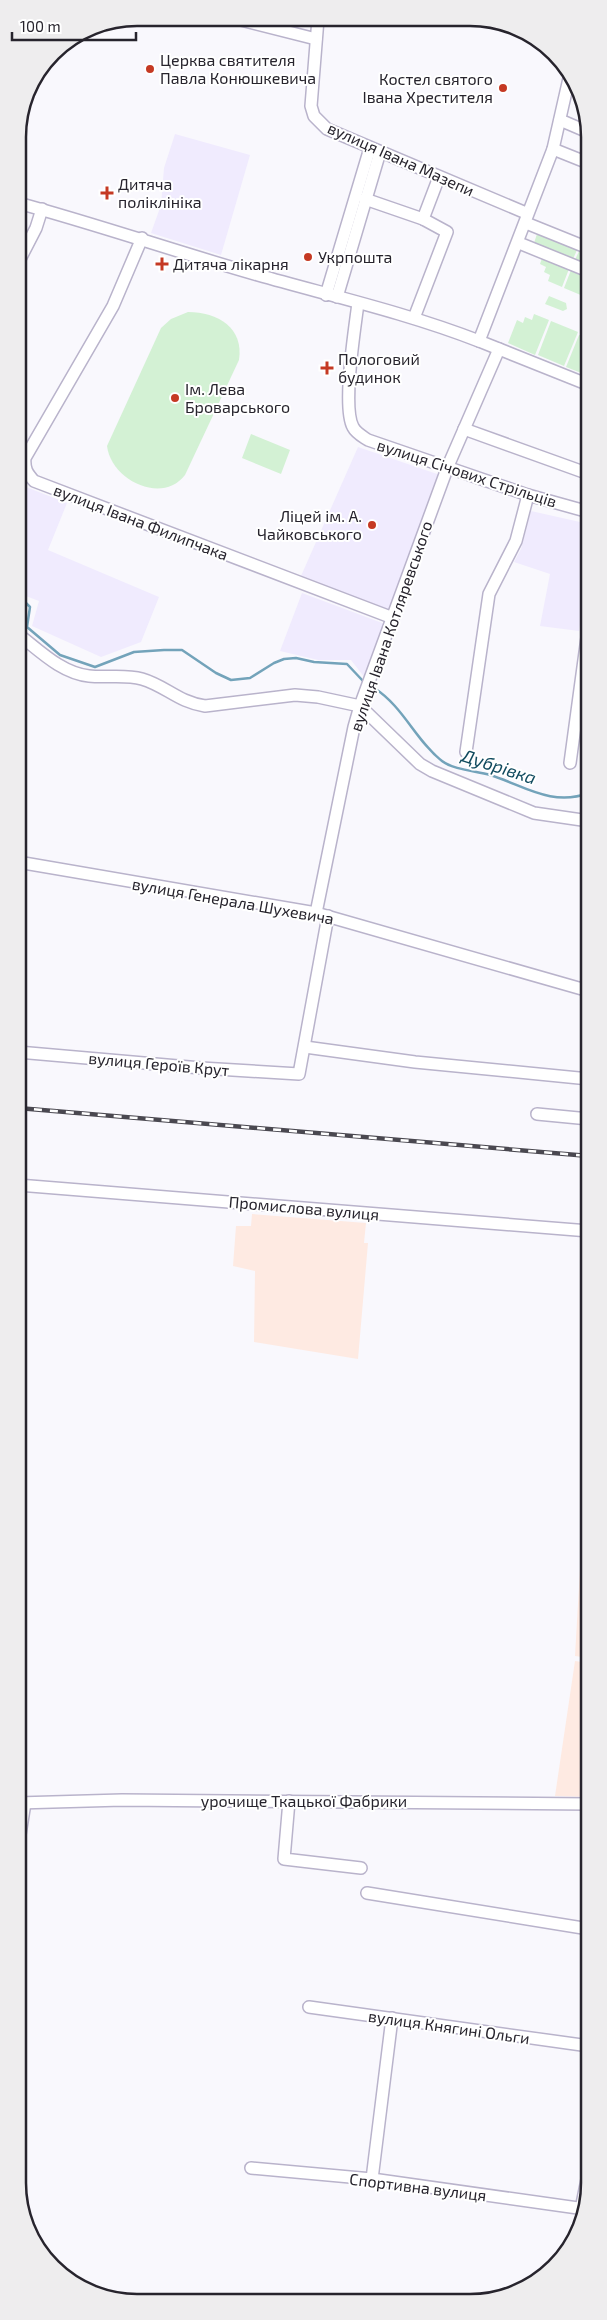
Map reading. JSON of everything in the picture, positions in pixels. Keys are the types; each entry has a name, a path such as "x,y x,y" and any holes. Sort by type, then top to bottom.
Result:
{"street":[{"path":"265,26 316,39"},
{"name":"вулиця Івана Мазепи","path":"317,26 311,95 314,116 328,129 439,177 581,245"},
{"path":"479,341 553,149 568,85"},
{"path":"560,120 580,129"},
{"path":"553,149 581,160"},
{"path":"332,296 365,199 375,150"},
{"path":"332,296 375,150"},
{"path":"423,219 439,177"},
{"path":"365,199 423,219 444,228 447,232 414,318"},
{"path":"26,205 332,296 414,318 479,341 581,382"},
{"path":"26,247 36,228 42,209"},
{"name":"вулиця Івана Филипчака","path":"26,456 114,306 142,238"},
{"path":"518,243 581,268"},
{"name":"вулиця Січових Стрільців","path":"358,303 350,389 350,417 353,427 368,440 528,495 581,510"},
{"name":"вулиця Івана Котляревського","path":"299,1074 305,1047 322,915 354,727 448,466 499,349"},
{"path":"464,429 581,471"},
{"name":"вулиця Івана Филипчака","path":"26,471 34,481 393,618"},
{"path":"466,752 489,594 516,541 528,495"},
{"path":"26,640 60,667 73,673 88,676 128,676 142,679 190,704 205,706 295,695 318,697 360,706 420,764 432,771 534,813 581,820"},
{"path":"570,764 581,682"},
{"name":"вулиця Генерала Шухевича","path":"26,863 322,915 581,989"},
{"path":"305,1047 415,1062 581,1078"},
{"name":"вулиця Героїв Крут","path":"26,1053 201,1068 299,1074"},
{"path":"537,1114 581,1118"},
{"name":"Промислова вулиця","path":"26,1187 581,1230"},
{"name":"урочище Ткацької Фабрики","path":"26,1807 96,1800 581,1804"},
{"path":"289,1801 284,1859 361,1868"},
{"path":"367,1893 581,1927"},
{"name":"вулиця Княгині Ольги","path":"309,2007 581,2045"},
{"path":"372,2179 392,2018"},
{"name":"Спортивна вулиця","path":"251,2168 372,2179 578,2208"}],"shaded area":[{"path":"175,134 250,155 221,255 151,233 161,205 164,168"},
{"name":"Ліцей ім. А. Чайковського","path":"358,447 440,475 389,610 301,576"},
{"path":"26,487 67,503 48,550 159,597 141,642 101,657 32,626 39,601 26,596"},
{"path":"531,511 581,522 581,618 579,631 540,626 550,574 514,562 521,549"},
{"path":"302,593 385,624 365,678 351,660 318,660 280,651"},
{"path":"252,1214 366,1223 364,1243 368,1243 358,1359 254,1342 255,1271 233,1266 236,1226 251,1226"},
{"path":"581,1552 581,1657 575,1656"},
{"path":"575,1661 581,1662 581,1797 555,1796"}],"green space":[{"path":"537,234 577,250 573,259 534,243"},
{"path":"579,251 581,252 581,262 575,260"},
{"path":"542,258 569,269 562,287 548,281 550,275 544,272 546,267 540,264"},
{"path":"571,270 581,275 581,295 564,288"},
{"path":"549,296 566,303 567,309 563,311 545,304"},
{"name":"Ім. Лева Броварського","path":"188,312 209,315 227,324 237,339 239,360 185,475 175,484 164,488 151,488 127,478 111,458 107,446 161,328 171,319"},
{"path":"534,314 549,320 535,355 508,343 517,320 523,323 525,317 532,320"},
{"path":"551,321 578,332 564,366 538,355"},
{"path":"579,335 581,336 581,373 566,367"},
{"path":"251,434 290,450 281,474 242,458"}],"waterway":[{"name":"Дубрівка","path":"26,603 30,607 27,627 60,655 95,667 134,652 182,650 216,673 231,680 250,678 274,663 284,659 296,658 314,662 347,664 363,681"},
{"name":"Дубрівка","path":"374,688 393,704 424,744 447,764 490,775 550,796 562,798 581,795"}],"railway":[{"path":"26,1109 581,1155"}],"place":[{"name":"Церква святителя Павла Конюшкевича","path":"150,69"},
{"name":"Костел святого Івана Хрестителя","path":"503,88"},
{"name":"Дитяча поліклініка","path":"107,193"},
{"name":"Укрпошта","path":"308,257"},
{"name":"Дитяча лікарня","path":"162,264"},
{"name":"Пологовий будинок","path":"327,368"},
{"name":"Ім. Лева Броварського","path":"175,398"},
{"name":"Ліцей ім. А. Чайковського","path":"372,525"}]}
